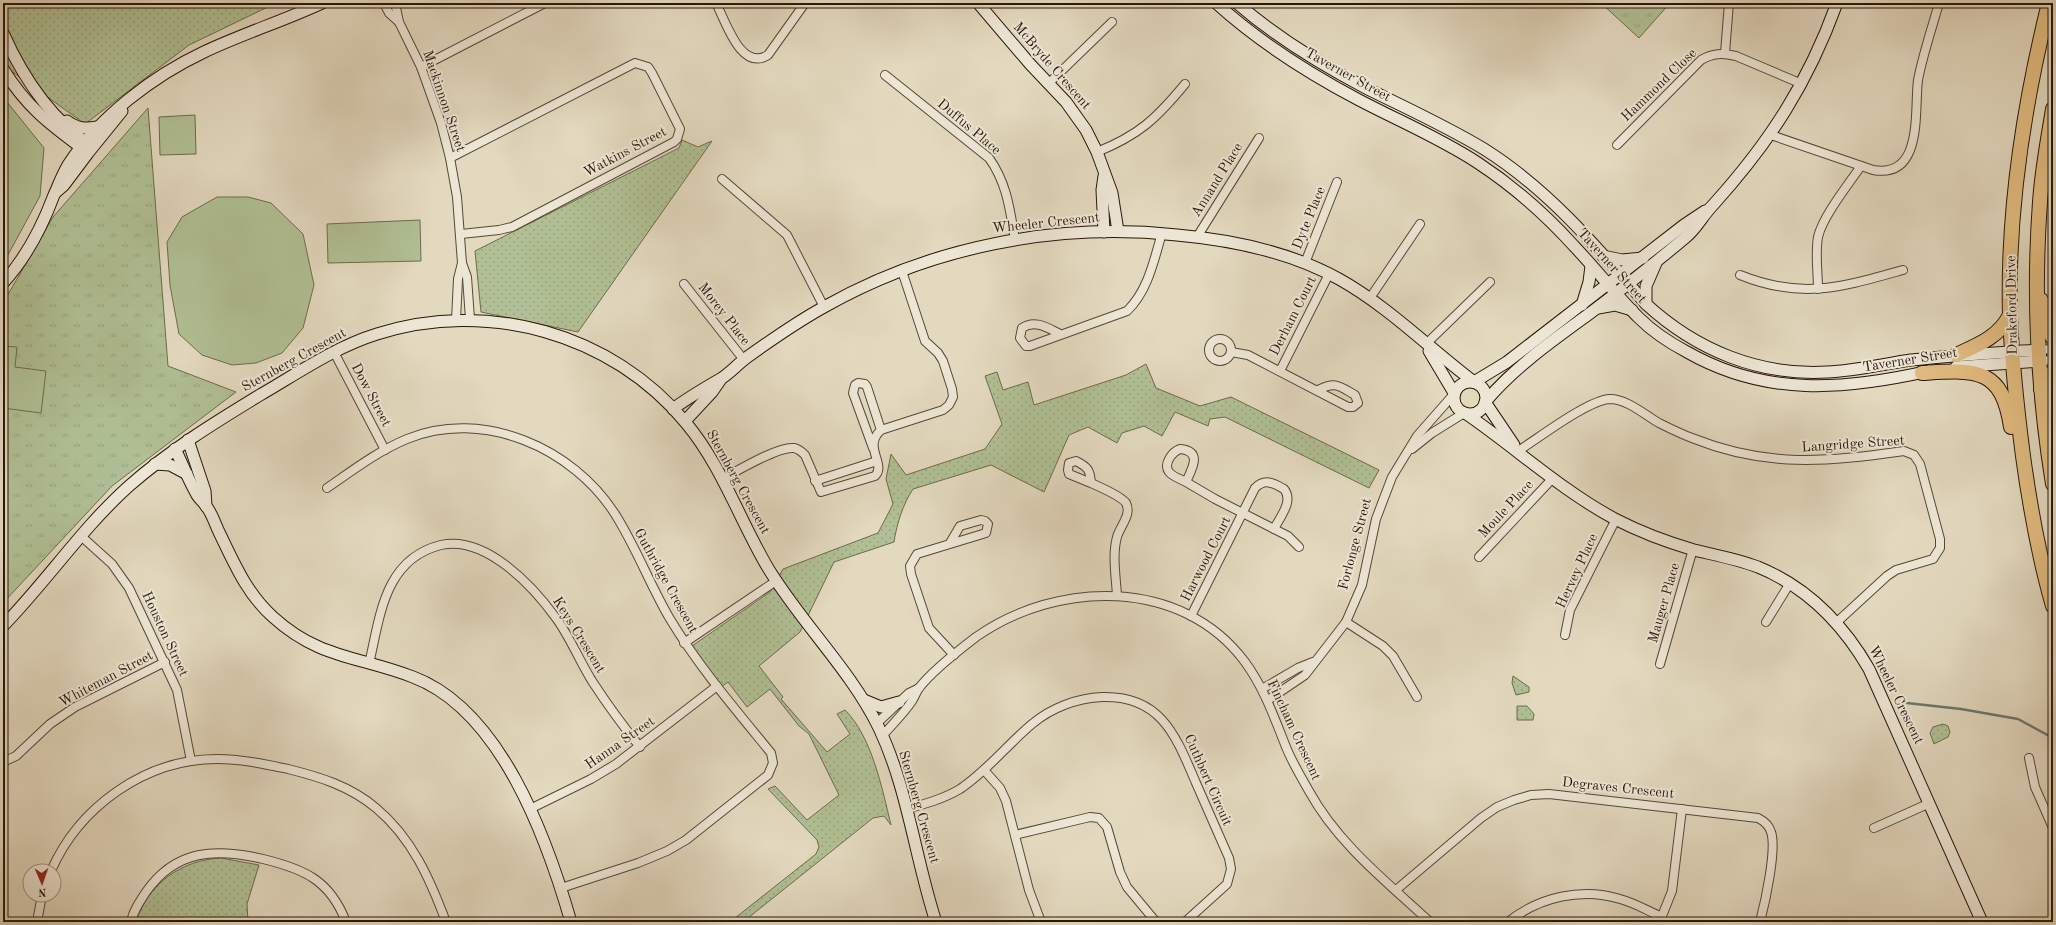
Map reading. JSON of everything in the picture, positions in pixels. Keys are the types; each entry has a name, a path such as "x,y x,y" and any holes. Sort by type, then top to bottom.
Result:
{"highway":[{"name":"Drakeford Drive","path":"2049,3 2032,80 2020,161 2011,248 2010,315 2026,475 2038,543 2053,606"},
{"name":"Drakeford Drive","path":"2053,109 2040,202 2037,288 2043,357 2041,389 2053,484"},
{"path":"2037,288 2046,314 2049,333 2053,338"},
{"path":"1956,355 1993,336 2004,327 2010,315"},
{"path":"1922,373 1962,370 1975,373 1992,382 2000,391 2007,403 2016,456 2026,475"},
{"path":"2041,389 2046,378 2053,372"}],"street":[{"path":"55,193 64,185 98,127 119,107 171,70 192,58 322,3"},
{"name":"Mackinnon Street","path":"384,3 389,13 400,22"},
{"name":"Mackinnon Street","path":"395,3 400,22 421,67 450,158 461,234 462,263 467,281 470,320"},
{"path":"421,67 545,3"},
{"path":"716,3 741,50 752,59 759,60 768,55 805,3"},
{"name":"McBryde Crescent","path":"978,3 1048,84 1073,110 1086,130 1112,193 1118,231"},
{"name":"Taverner Street","path":"1216,3 1280,53 1320,79 1361,101 1446,142 1485,168 1544,216 1632,310 1651,328 1676,346 1702,361 1744,377 1773,384 1802,387 1831,386 1922,373 1946,367 2013,357"},
{"name":"Taverner Street","path":"1237,3 1284,39 1322,63 1367,88 1444,125 1486,150 1521,176 1554,204 1646,304 1680,332 1706,347 1745,363 1772,370 1800,373 1828,372 1956,355 2043,357"},
{"path":"1729,3 1725,53 1736,56 1802,84"},
{"path":"1612,289 1595,309 1521,364 1478,412 1465,413 1456,405 1454,394 1462,384 1474,382 1507,362 1582,305 1612,289 1624,280 1657,261 1688,236 1701,222 1711,207 1750,163 1771,135 1802,84 1819,50 1837,3"},
{"path":"1771,135 1878,171 1888,170 1902,162 1912,148 1915,137 1918,80 1940,3"},
{"path":"1048,84 1112,22"},
{"path":"3,33 15,60 45,105 86,147"},
{"name":"Hammond Close","path":"1616,145 1701,60 1710,55 1725,53"},
{"name":"Watkins Street","path":"450,158 635,63 642,64 652,72 680,129 677,139 674,142 512,227 499,230 461,234"},
{"path":"3,69 19,93 35,112 58,132 86,147"},
{"name":"Duffus Place","path":"884,75 989,158 1000,175 1005,188 1015,240"},
{"path":"1096,152 1131,136 1147,125 1162,111 1185,84"},
{"path":"3,284 30,246 55,193 59,179 68,164 129,101"},
{"path":"56,116 74,126 83,129 98,127"},
{"path":"58,132 69,149 68,164"},
{"name":"Annand Place","path":"1197,237 1259,138"},
{"path":"1818,289 1817,248 1819,236 1826,219 1861,166"},
{"name":"McBryde Crescent","path":"1104,176 1102,190 1104,232"},
{"path":"722,179 787,235 824,307"},
{"name":"Dyte Place","path":"1305,263 1337,182"},
{"path":"1624,280 1644,258 1684,225 1711,207"},
{"path":"1370,298 1420,224"},
{"name":"Wheeler Crescent","path":"673,409 705,386 723,377 783,331 824,307 902,271 958,252 1015,240 1070,233 1118,231 1162,233 1197,237 1264,250 1305,263 1329,274 1370,298 1474,382"},
{"path":"1060,334 1120,315 1131,308 1149,275 1162,233"},
{"path":"1602,256 1622,260 1644,258"},
{"path":"1646,304 1646,286 1657,261"},
{"name":"Mackinnon Street","path":"456,320 458,281 462,263"},
{"path":"1582,305 1589,282 1591,266"},
{"path":"1740,275 1779,288 1818,289 1843,286 1903,270"},
{"path":"874,451 874,439 881,430 943,410 949,405 953,397 952,388 943,361 938,353 925,341 902,271"},
{"name":"Derham Court","path":"1280,371 1329,274"},
{"path":"1426,344 1490,282"},
{"name":"Morey Place","path":"684,284 744,360"},
{"path":"1595,309 1614,305 1632,310"},
{"name":"Sternberg Crescent","path":"3,626 110,504 155,464 175,448 210,425 334,352 364,338 402,327 456,320 510,323 548,332 577,342 602,354 631,372 653,389 685,421 708,454 776,581 841,666 864,700 882,736 898,779 936,922"},
{"name":"Wheeler Crescent","path":"1426,344 1454,394"},
{"path":"2043,357 2053,349"},
{"name":"Dow Street","path":"334,352 385,450"},
{"name":"Derham Court","path":"1231,352 1248,355 1318,390"},
{"name":"Wheeler Crescent","path":"685,421 712,392 723,377"},
{"path":"1474,382 1484,390 1486,402"},
{"path":"722,479 760,458 789,448 795,448 805,455 818,490 824,492 875,476 879,471 877,461 853,392 855,385 858,383 865,384 867,387 881,430"},
{"name":"Forlonge Street","path":"1268,700 1305,674 1346,622 1362,585 1376,519 1386,489 1410,451 1417,436 1454,394"},
{"name":"Langridge Street","path":"1518,451 1591,405 1610,400 1625,403 1660,424 1692,438 1725,449 1759,457 1792,461 1826,461 1904,451 1914,455 1920,464 1940,539 1938,553 1932,559 1896,570 1887,576 1837,622"},
{"name":"Wheeler Crescent","path":"1486,402 1518,451"},
{"name":"Wheeler Crescent","path":"1465,413 1518,451 1552,479 1584,501 1616,519 1664,540 1757,567 1790,583 1814,600 1837,622 1858,649 1869,669 1930,803 1980,921"},
{"name":"Forlonge Street","path":"1410,451 1432,433 1465,413"},
{"name":"Guthridge Crescent","path":"327,488 385,450 419,435 442,430 466,428 490,431 514,436 549,451 570,465 590,483 615,514 661,604 684,643 771,754 773,763 768,774 686,840 667,851 638,863 561,888"},
{"path":"188,440 205,491 206,506"},
{"path":"175,448 196,494 206,506 246,585 272,617 297,636 324,651 415,678 434,687 468,713 494,745 530,809 544,841 561,888 571,922"},
{"path":"815,481 877,461"},
{"path":"155,464 170,465 187,474"},
{"name":"Moule Place","path":"1479,557 1552,479"},
{"name":"Harwood Court","path":"1186,482 1243,514 1288,536 1299,548"},
{"name":"Harwood Court","path":"1191,616 1243,514 1254,488 1261,482 1273,483 1284,489 1288,497 1288,503 1274,529"},
{"path":"1091,483 1122,499 1128,509 1127,515 1117,536 1115,547 1117,596"},
{"name":"Hervey Place","path":"1565,636 1570,610 1616,519"},
{"name":"Houston Street","path":"81,536 118,572 129,588 165,662 180,700 191,761"},
{"path":"950,543 917,554 910,566 911,574 929,628 954,655"},
{"name":"Keys Crescent","path":"369,664 383,600 390,584 400,570 418,554 432,548 446,544 468,546 483,551 500,562 521,578 539,596 563,629 591,679 614,714 640,747"},
{"name":"Mauger Place","path":"1660,664 1693,549"},
{"path":"684,643 776,581"},
{"path":"1766,622 1790,583"},
{"name":"Fincham Crescent","path":"882,736 912,702 919,688 954,655 976,637 1000,622 1038,606 1066,600 1117,596 1146,599 1164,604 1191,616 1212,630 1244,661 1268,700 1294,764 1319,807 1339,834 1360,857 1430,922"},
{"name":"Sternberg Crescent","path":"3,617 21,605"},
{"path":"1346,622 1383,646 1393,656 1417,697"},
{"name":"Whiteman Street","path":"3,762 16,756 50,724 75,707 165,662"},
{"name":"Forlonge Street","path":"1262,689 1298,668 1313,662"},
{"name":"Hanna Street","path":"530,809 592,779 640,747 717,686"},
{"name":"Fincham Crescent","path":"876,724 909,692 919,688"},
{"name":"Cuthbert Circuit","path":"906,808 940,798 959,789 984,770 1033,724 1050,712 1068,703 1088,698 1115,696 1130,699 1155,712 1164,720 1178,742 1229,858 1231,870 1227,884 1185,922"},
{"path":"864,700 881,707 899,702"},
{"path":"2029,758 2035,787 2053,828"},
{"path":"56,863 76,829 98,805 135,780 161,769 191,761 215,759 240,760 265,764 315,776 357,794 389,820 409,844 428,876 446,922"},
{"path":"984,770 1000,788 1006,801 1032,900 1041,922"},
{"name":"Degraves Crescent","path":"1396,890 1481,818 1497,807 1531,795 1550,794 1755,817 1764,821 1770,831 1772,842 1768,885 1760,922"},
{"path":"1874,828 1930,803"},
{"path":"1508,922 1533,906 1552,899 1581,894 1600,895 1620,899 1661,920 1672,891 1682,809"},
{"path":"1015,835 1090,817 1099,818 1108,827 1120,872 1127,887 1156,922"},
{"path":"131,922 143,896 157,878 168,870 182,861 199,854 229,852 290,866 304,872 318,881 329,892 339,906 346,922"},
{"path":"37,922 41,903"}],"green space":[{"path":"3,3 276,3 189,45 85,124 3,65"},
{"path":"1601,3 1670,3 1639,38"},
{"path":"3,97 44,148 40,196 3,264"},
{"path":"148,108 168,366 236,392 112,486 3,603 3,303 53,217"},
{"path":"195,115 196,154 160,155 159,117"},
{"path":"682,140 698,147 712,141 578,332 481,312 475,251 679,148"},
{"path":"217,197 248,197 271,203 303,234 314,285 303,328 282,353 256,363 232,365 202,355 179,334 170,285 167,242 182,217"},
{"path":"420,220 421,261 328,263 327,224"},
{"path":"3,346 17,347 15,367 46,371 41,413 3,408"},
{"path":"1146,364 1156,388 1200,406 1231,397 1379,470 1369,488 1225,417 1210,419 1208,426 1175,412 1162,436 1144,426 1122,433 1117,443 1088,427 1069,435 1044,492 991,465 913,489 901,514 894,542 834,562 800,632 759,666 783,697 781,699 827,752 850,734 837,714 845,710 854,721 869,748 880,779 891,825 884,816 873,818 743,922 730,922 816,854 819,847 817,840 768,789 775,786 807,820 839,795 809,734 799,726 770,689 747,707 728,682 721,687 692,646 770,592 783,569 878,533 893,504 886,479 891,454 906,475 985,449 1002,424 985,376 997,372 1003,390 1028,382 1034,405 1126,375"},
{"path":"1513,676 1529,687 1529,692 1516,695 1512,683"},
{"path":"1517,706 1527,706 1534,714 1533,720 1517,720"},
{"path":"1943,724 1948,726 1950,732 1948,737 1934,744 1930,733 1933,727"},
{"path":"221,858 259,865 247,904 248,922 136,922 141,908 149,896 168,876 193,864"}],"waterway":[{"path":"1907,703 1961,709 2018,719 2053,738"}]}
